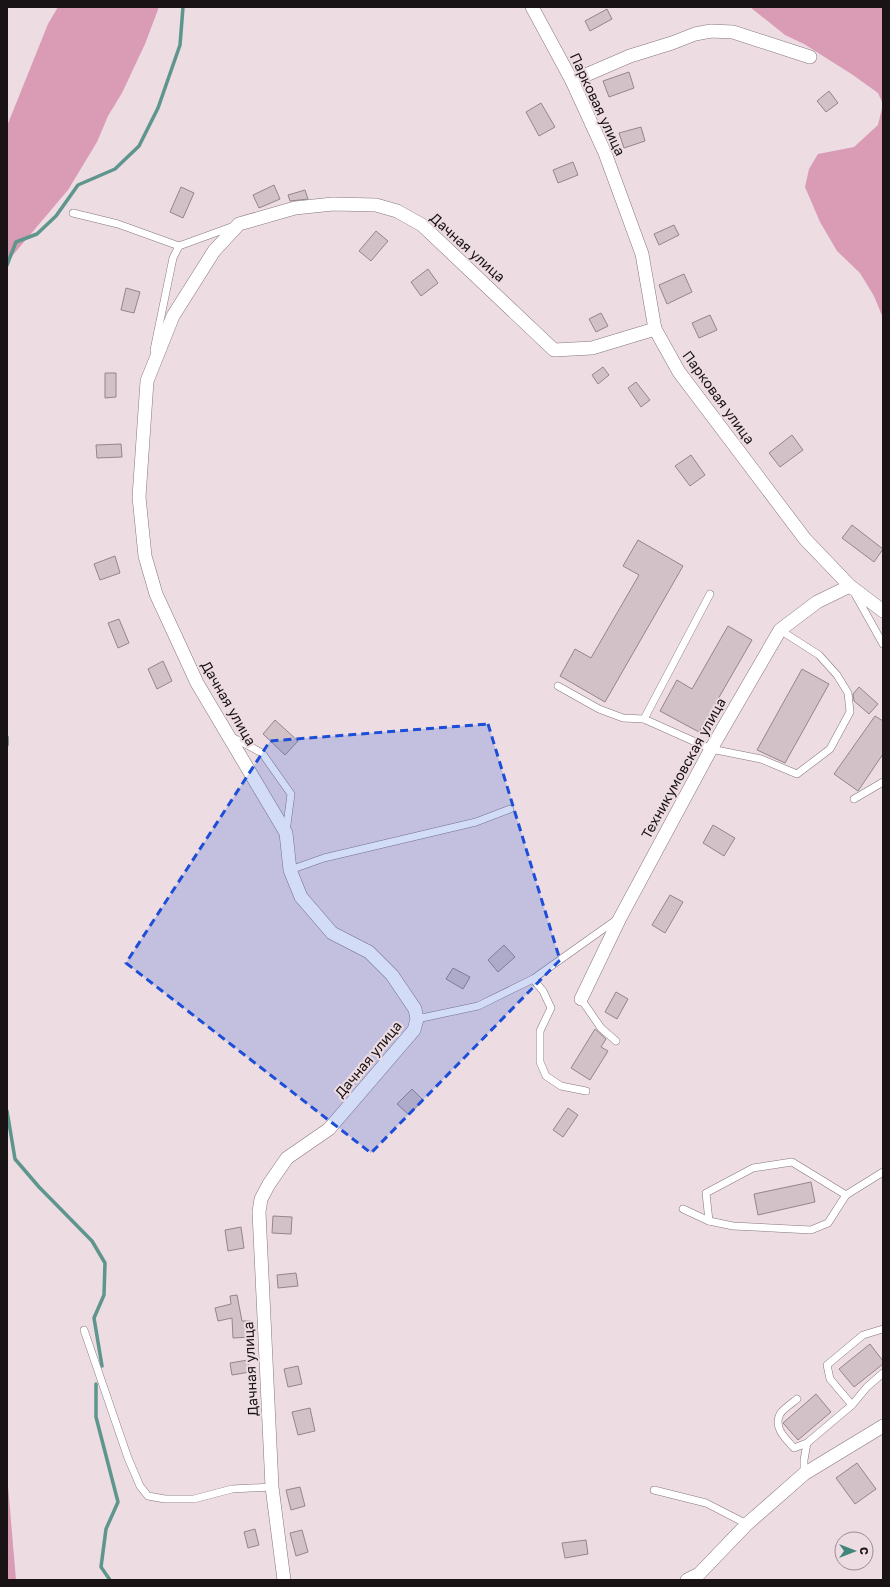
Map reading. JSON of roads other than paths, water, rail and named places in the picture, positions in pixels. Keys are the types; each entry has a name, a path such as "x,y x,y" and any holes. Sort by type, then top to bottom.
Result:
{"street":[{"name":"Парковая улица","path":"532,7 572,81 605,152 642,254 655,329 679,372 805,539 850,586 883,611"},
{"path":"572,81 630,56 711,30 733,32 810,57"},
{"name":"Дачная улица","path":"284,1580 272,1487 259,1212 261,1199 268,1184 288,1158 329,1128 414,1030 417,1019 415,1009 392,975 369,952 332,933 301,896 290,870 286,833 197,683 156,594 145,556 139,498 147,381 173,316 214,251 239,224 295,208 333,204 376,205 397,212 422,225 554,350 592,348 655,329"},
{"name":"Техникумовская улица","path":"581,999 620,918 711,749 780,630 817,602 850,586"},
{"path":"687,1580 696,1577 747,1524 804,1474 883,1426"}],"lane":[{"path":"73,213 118,224 179,246 239,224"},
{"path":"147,381 173,258 179,246"},
{"path":"850,586 883,644"},
{"path":"644,719 710,594"},
{"path":"558,686 599,709 623,718 644,719 711,749 761,759 797,774 830,749 850,712 848,693 837,675 819,655 780,630"},
{"path":"228,735 262,753 291,794 286,833"},
{"path":"854,799 883,782"},
{"path":"290,870 324,858 476,822 510,809"},
{"path":"417,1019 478,1006 532,979 620,918"},
{"path":"532,979 544,990 551,1008 540,1031 540,1062 546,1076 561,1086 586,1091"},
{"path":"581,999 601,1028 616,1041"},
{"path":"709,1221 706,1193 753,1168 792,1162 846,1195"},
{"path":"683,1209 709,1221 733,1226 811,1230 828,1223 846,1195 883,1172"},
{"path":"852,1405 830,1380 827,1365 863,1336 883,1329"},
{"path":"84,1330 128,1458 140,1486 148,1496 165,1499 194,1499 232,1490 272,1487"},
{"path":"797,1399 780,1414 778,1425 783,1436 794,1448 807,1443 852,1405 867,1387 883,1373"},
{"path":"804,1474 804,1460 807,1443"},
{"path":"654,1490 706,1503 747,1524"}],"waterway":[{"path":"7,265 16,242 37,234 56,216 78,185 115,169 139,146 158,108 180,45 183,7"},
{"path":"7,737 7,745"},
{"path":"7,1111 15,1159 39,1187 92,1241 105,1263 104,1295 94,1318 102,1366"},
{"path":"96,1384 96,1417 118,1502 106,1529 101,1567 110,1580"}]}
